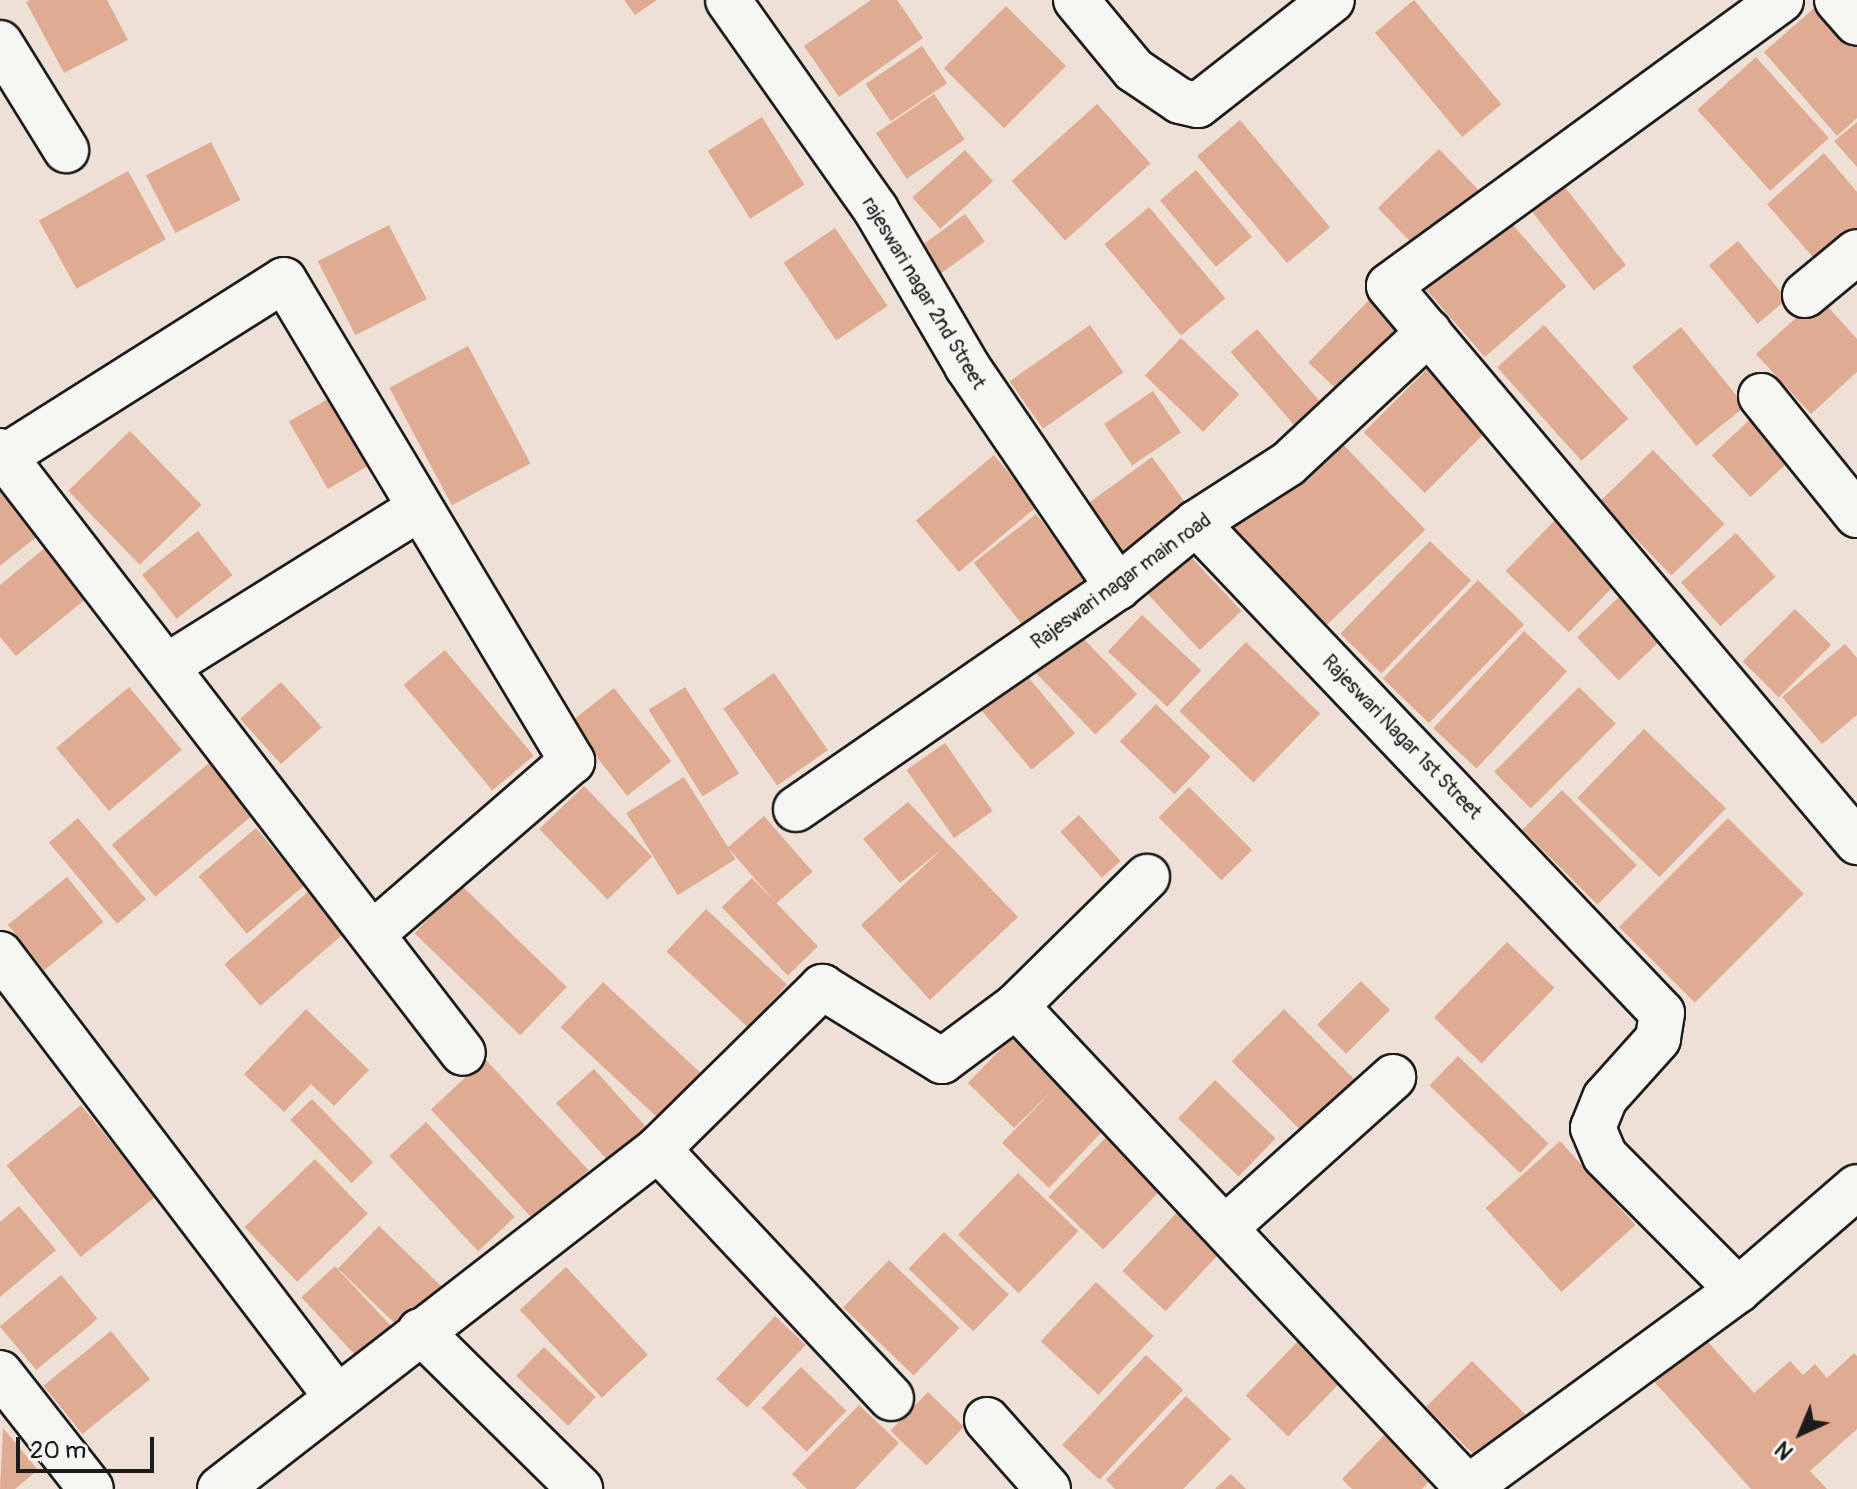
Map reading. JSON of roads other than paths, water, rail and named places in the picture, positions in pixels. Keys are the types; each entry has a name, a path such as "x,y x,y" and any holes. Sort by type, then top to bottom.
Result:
{"street":[{"name":"rajeswari nagar 2nd Street","path":"728,0 876,210 967,366 1118,587"},
{"path":"1076,0 1134,70 1180,101 1198,105 1332,0"},
{"path":"1781,0 1389,286 1857,842"},
{"path":"1837,0 1857,23"},
{"path":"0,43 66,150"},
{"path":"1805,295 1857,252"},
{"path":"372,934 572,761 284,280 2,454 463,1053"},
{"name":"Rajeswari nagar main road","path":"796,809 1118,587 1196,523 1288,464 1429,332"},
{"path":"1761,396 1857,515"},
{"path":"167,666 420,508"},
{"name":"Rajeswari Nagar 1st Street","path":"1196,523 1608,951 1662,1013 1664,1027 1650,1050 1605,1098 1593,1128 1605,1156 1738,1290"},
{"path":"220,1489 658,1149 822,987 942,1061 1016,1006 1147,877"},
{"path":"0,954 336,1396"},
{"path":"1016,1006 1469,1488 1738,1290 1857,1187"},
{"path":"1225,1228 1393,1077"},
{"path":"658,1149 891,1398"},
{"path":"420,1331 580,1489"},
{"path":"0,1373 91,1489"},
{"path":"987,1420 1048,1489"}]}
